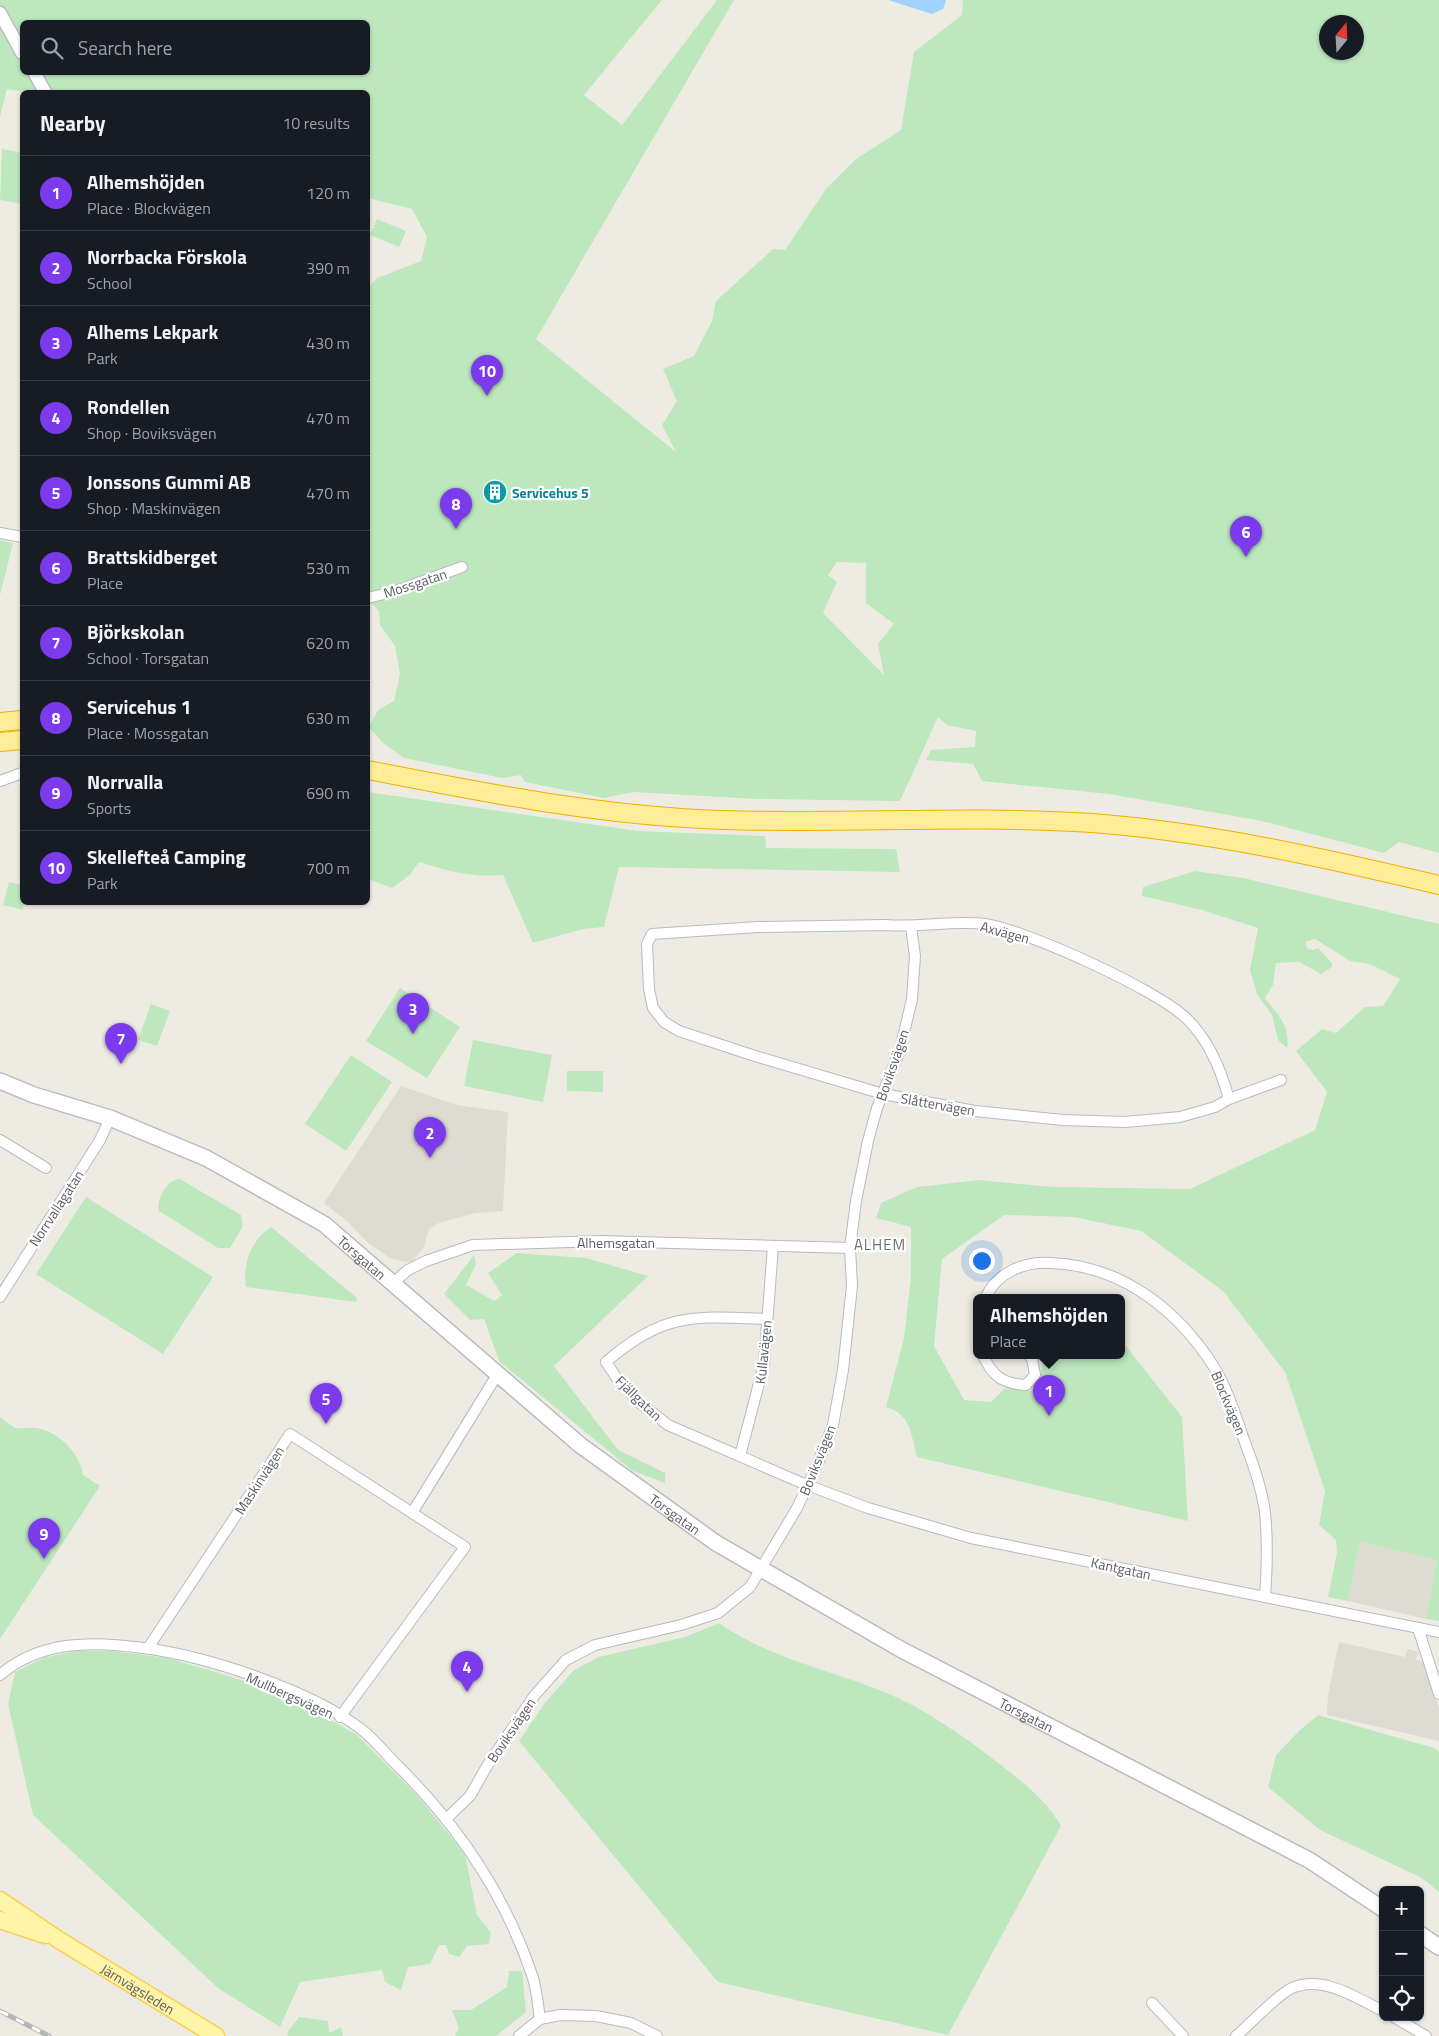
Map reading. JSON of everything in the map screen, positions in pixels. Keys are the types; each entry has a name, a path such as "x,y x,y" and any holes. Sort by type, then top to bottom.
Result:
{"highway":[{"path":"0,722 20,720"},
{"path":"0,742 20,740"},
{"path":"370,770 558,805 665,817 724,820 1025,820 1151,829 1253,844 1439,885"},
{"path":"370,781 551,813 682,827 762,830 1021,829 1150,837 1203,844 1298,862 1439,896"}],"main road":[{"name":"Torsgatan","path":"0,1081 34,1095 110,1118 206,1158 324,1224 580,1445 716,1543 902,1650 1309,1860 1379,1906"},
{"name":"Järnvägsleden","path":"0,1900 59,1940 216,2036"},
{"name":"Järnvägsleden","path":"0,1920 59,1940"},
{"path":"1424,1937 1439,1948"}],"street":[{"path":"0,13 20,48"},
{"path":"36,75 44,90"},
{"path":"0,533 20,537"},
{"name":"Mossgatan","path":"370,598 396,591 462,568"},
{"path":"0,781 20,774"},
{"name":"Axvägen","path":"652,934 758,927 886,925 911,927 961,922 987,924 1061,950 1135,986 1186,1018 1200,1034 1223,1077 1229,1099"},
{"name":"Boviksvägen","path":"446,1819 470,1796 487,1766 534,1696 566,1660 595,1645 681,1625 718,1613 750,1587 808,1485 833,1425 843,1370 852,1286 850,1248 861,1173 883,1094 900,1050 912,999 915,956 911,927"},
{"name":"Slåttervägen","path":"652,934 647,944 649,989 653,1008 664,1022 679,1031 755,1056 883,1094 975,1111 1063,1120 1125,1122 1180,1117 1215,1106 1281,1080"},
{"name":"Norrvallagatan","path":"0,1297 100,1140 110,1118"},
{"path":"0,1140 46,1168"},
{"name":"Alhemsgatan","path":"392,1284 408,1270 426,1261 473,1245 600,1241 850,1248"},
{"name":"Kullavägen","path":"740,1456 764,1364 773,1246"},
{"name":"Blockvägen","path":"987,1294 990,1288 1006,1273 1024,1265 1047,1262 1066,1263 1099,1271 1126,1282 1162,1305 1192,1337 1215,1369 1253,1465 1265,1513 1265,1597"},
{"name":"Fjällgatan","path":"766,1319 680,1319 658,1327 630,1341 606,1362 616,1377 655,1417 696,1439 808,1485"},
{"path":"985,1359 990,1371 1001,1380 1012,1384 1026,1385 1035,1375 1032,1359"},
{"path":"412,1513 497,1375"},
{"name":"Maskinvägen","path":"148,1648 290,1434 466,1547 340,1717"},
{"name":"Kantgatan","path":"808,1485 868,1508 971,1538 1439,1632"},
{"path":"1418,1628 1439,1694"},
{"name":"Mullbergsvägen","path":"0,1675 9,1667 41,1651 74,1644 113,1643 168,1651 267,1681 340,1717 361,1730 420,1788 471,1850 508,1916 533,1979 540,2019"},
{"path":"1236,2036 1291,1988 1316,1983 1331,1986 1379,2009"},
{"path":"1152,2003 1183,2036"},
{"path":"519,2036 540,2019 560,2014 596,2016 631,2023 657,2036"},
{"path":"1401,2021 1426,2036"}],"shaded area":[{"path":"401,1086 457,1105 508,1112 503,1211 475,1213 439,1223 429,1229 424,1247 411,1262 390,1258 368,1243 347,1221 324,1203"},
{"path":"1360,1542 1437,1560 1426,1619 1348,1601"},
{"path":"1339,1642 1405,1657 1408,1649 1418,1652 1416,1660 1425,1662 1439,1708 1439,1741 1327,1715 1328,1695"}],"green space":[{"path":"0,0 662,0 584,95 622,125 717,0 734,0 536,339 676,452 662,425 677,401 663,369 694,356 712,321 716,301 773,249 785,250 826,189 856,159 901,130 914,52 962,15 963,0 1439,0 1439,853 1399,842 1384,853 1262,821 1109,794 982,781 973,764 926,760 931,750 975,747 976,731 947,725 938,717 900,801 757,799 633,792 604,798 525,782 521,775 502,778 404,758 383,743 370,728 378,710 394,701 400,674 395,646 380,625 379,611 370,601 370,286 377,278 421,261 427,237 412,209 370,198 370,90 20,91 7,89 0,117","holes":["837,562 866,563 866,603 894,624 878,644 884,675 823,613 837,582 828,575"]},
{"path":"2,149 20,153 20,204 0,200"},
{"path":"377,219 406,231 399,247 370,235"},
{"path":"0,540 13,543 0,595"},
{"path":"370,792 638,831 765,836 766,848 896,849 900,872 619,867 604,927 583,929 533,943 503,875 470,875 419,862 410,875 392,888 370,880"},
{"path":"1195,871 1243,878 1439,924 1439,1621 1426,1619 1437,1560 1360,1542 1348,1601 1328,1597 1337,1553 1336,1540 1319,1525 1325,1491 1285,1372 1223,1291 1141,1231 1074,1217 1004,1215 942,1259 934,1346 964,1400 991,1402 1004,1389 1030,1391 1040,1383 1043,1359 1125,1359 1125,1345 1182,1417 1188,1521 917,1457 909,1426 901,1415 886,1407 904,1338 911,1277 911,1227 876,1218 881,1203 917,1187 979,1180 1054,1187 1190,1189 1315,1130 1327,1092 1296,1051 1322,1029 1336,1033 1365,1007 1383,1006 1400,979 1370,964 1350,961 1315,939 1305,942 1308,949 1318,948 1332,963 1332,967 1321,974 1299,962 1276,963 1273,985 1265,998 1285,1027 1288,1040 1287,1048 1278,1040 1272,1015 1257,994 1250,970 1258,928 1202,910 1142,896 1143,887"},
{"path":"9,882 20,885 20,905 24,905 23,910 3,905"},
{"path":"400,988 460,1027 427,1078 366,1041"},
{"path":"151,1004 170,1011 157,1046 138,1040"},
{"path":"473,1040 552,1055 543,1102 464,1086"},
{"path":"351,1055 392,1082 346,1151 305,1124"},
{"path":"567,1071 603,1071 603,1092 567,1091"},
{"path":"180,1179 241,1215 243,1226 230,1248 218,1248 159,1211 159,1201 163,1190 171,1182"},
{"path":"86,1197 213,1277 163,1354 36,1274"},
{"path":"271,1227 357,1298 356,1302 246,1287 245,1270 250,1253 258,1239"},
{"path":"517,1253 586,1258 648,1276 554,1366 618,1450 665,1473 665,1483 633,1471 499,1361 484,1319 470,1320 444,1294 474,1255 476,1264 466,1285 494,1301 502,1295 488,1273"},
{"path":"0,1417 16,1428 36,1428 60,1438 73,1451 83,1475 100,1486 0,1639"},
{"path":"719,1623 759,1646 887,1693 931,1716 971,1742 1024,1783 1048,1807 1061,1826 948,2035 718,1982 519,1741 544,1704 574,1670 599,1657 685,1637"},
{"path":"75,1651 113,1651 167,1658 219,1673 264,1688 317,1712 357,1735 415,1793 465,1854 477,1915 491,1933 489,1944 467,1946 459,1957 449,1954 446,1945 439,1945 430,1964 408,1967 401,1990 385,1982 382,1970 300,1982 280,2027 218,1988 33,1815 8,1704 15,1672 43,1658"},
{"path":"1318,1715 1434,1748 1439,1752 1439,1892 1422,1878 1320,1830 1268,1787 1276,1755 1300,1730"},
{"path":"509,1971 522,1971 526,2012 496,2036 455,2036 459,2028 452,2010 471,2010 507,1987"},
{"path":"299,2017 328,2021 329,2033 341,2027 343,2036 288,2036 287,2033"}],"water":[{"path":"888,0 946,0 943,9 932,14"}],"railway":[{"path":"0,2011 49,2036"}],"place":[{"name":"Skellefteå Camping","path":"487,396"},
{"name":"Servicehus 5","path":"495,492"},
{"name":"Servicehus 1","path":"456,529"},
{"name":"Brattskidberget","path":"1246,557"},
{"name":"Alhems Lekpark","path":"413,1034"},
{"name":"Björkskolan","path":"121,1064"},
{"name":"Norrbacka Förskola","path":"430,1158"},
{"name":"Alhemshöjden","path":"1049,1416"},
{"name":"Jonssons Gummi AB","path":"326,1424"},
{"name":"Norrvalla","path":"44,1559"},
{"name":"Rondellen","path":"467,1692"}],"district":[{"name":"ALHEM","path":"880,1244"}]}
